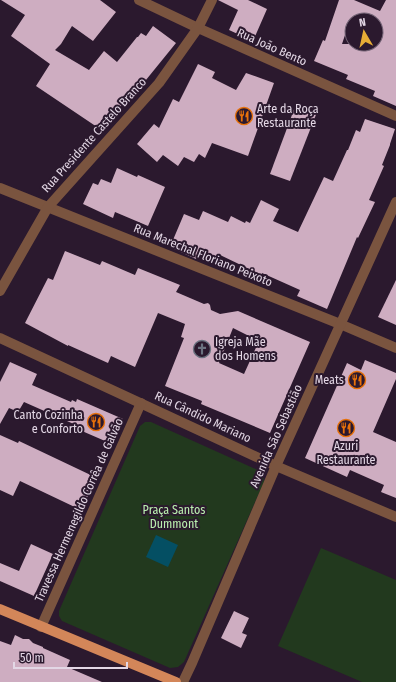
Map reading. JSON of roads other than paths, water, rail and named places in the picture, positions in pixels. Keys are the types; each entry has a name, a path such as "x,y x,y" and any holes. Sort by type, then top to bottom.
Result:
{"main road":[{"path":"0,609 176,682"}],"street":[{"name":"Rua João Bento","path":"139,0 198,28 396,116"},
{"name":"Rua Presidente Castelo Branco","path":"0,291 48,207 159,83 198,28 212,0"},
{"name":"Rua Marechal Floriano Peixoto","path":"0,188 340,324 396,348"},
{"name":"Avenida São Sebastião","path":"183,682 276,466 396,202"},
{"name":"Rua Cândido Mariano","path":"0,338 276,466 396,517"},
{"name":"Travessa Hermenegildo Corrêa de Galvão","path":"41,627 141,403"}],"water":[{"path":"156,535 178,545 168,567 146,557"}],"place":[{"name":"Arte da Roça Restaurante","path":"244,116"},
{"name":"Igreja Mãe dos Homens","path":"202,349"},
{"name":"Meats","path":"357,380"},
{"name":"Canto Cozinha e Conforto","path":"96,422"},
{"name":"Azuri Restaurante","path":"346,428"}],"park label":[{"name":"Praça Santos Dummont","path":"174,517"}]}
